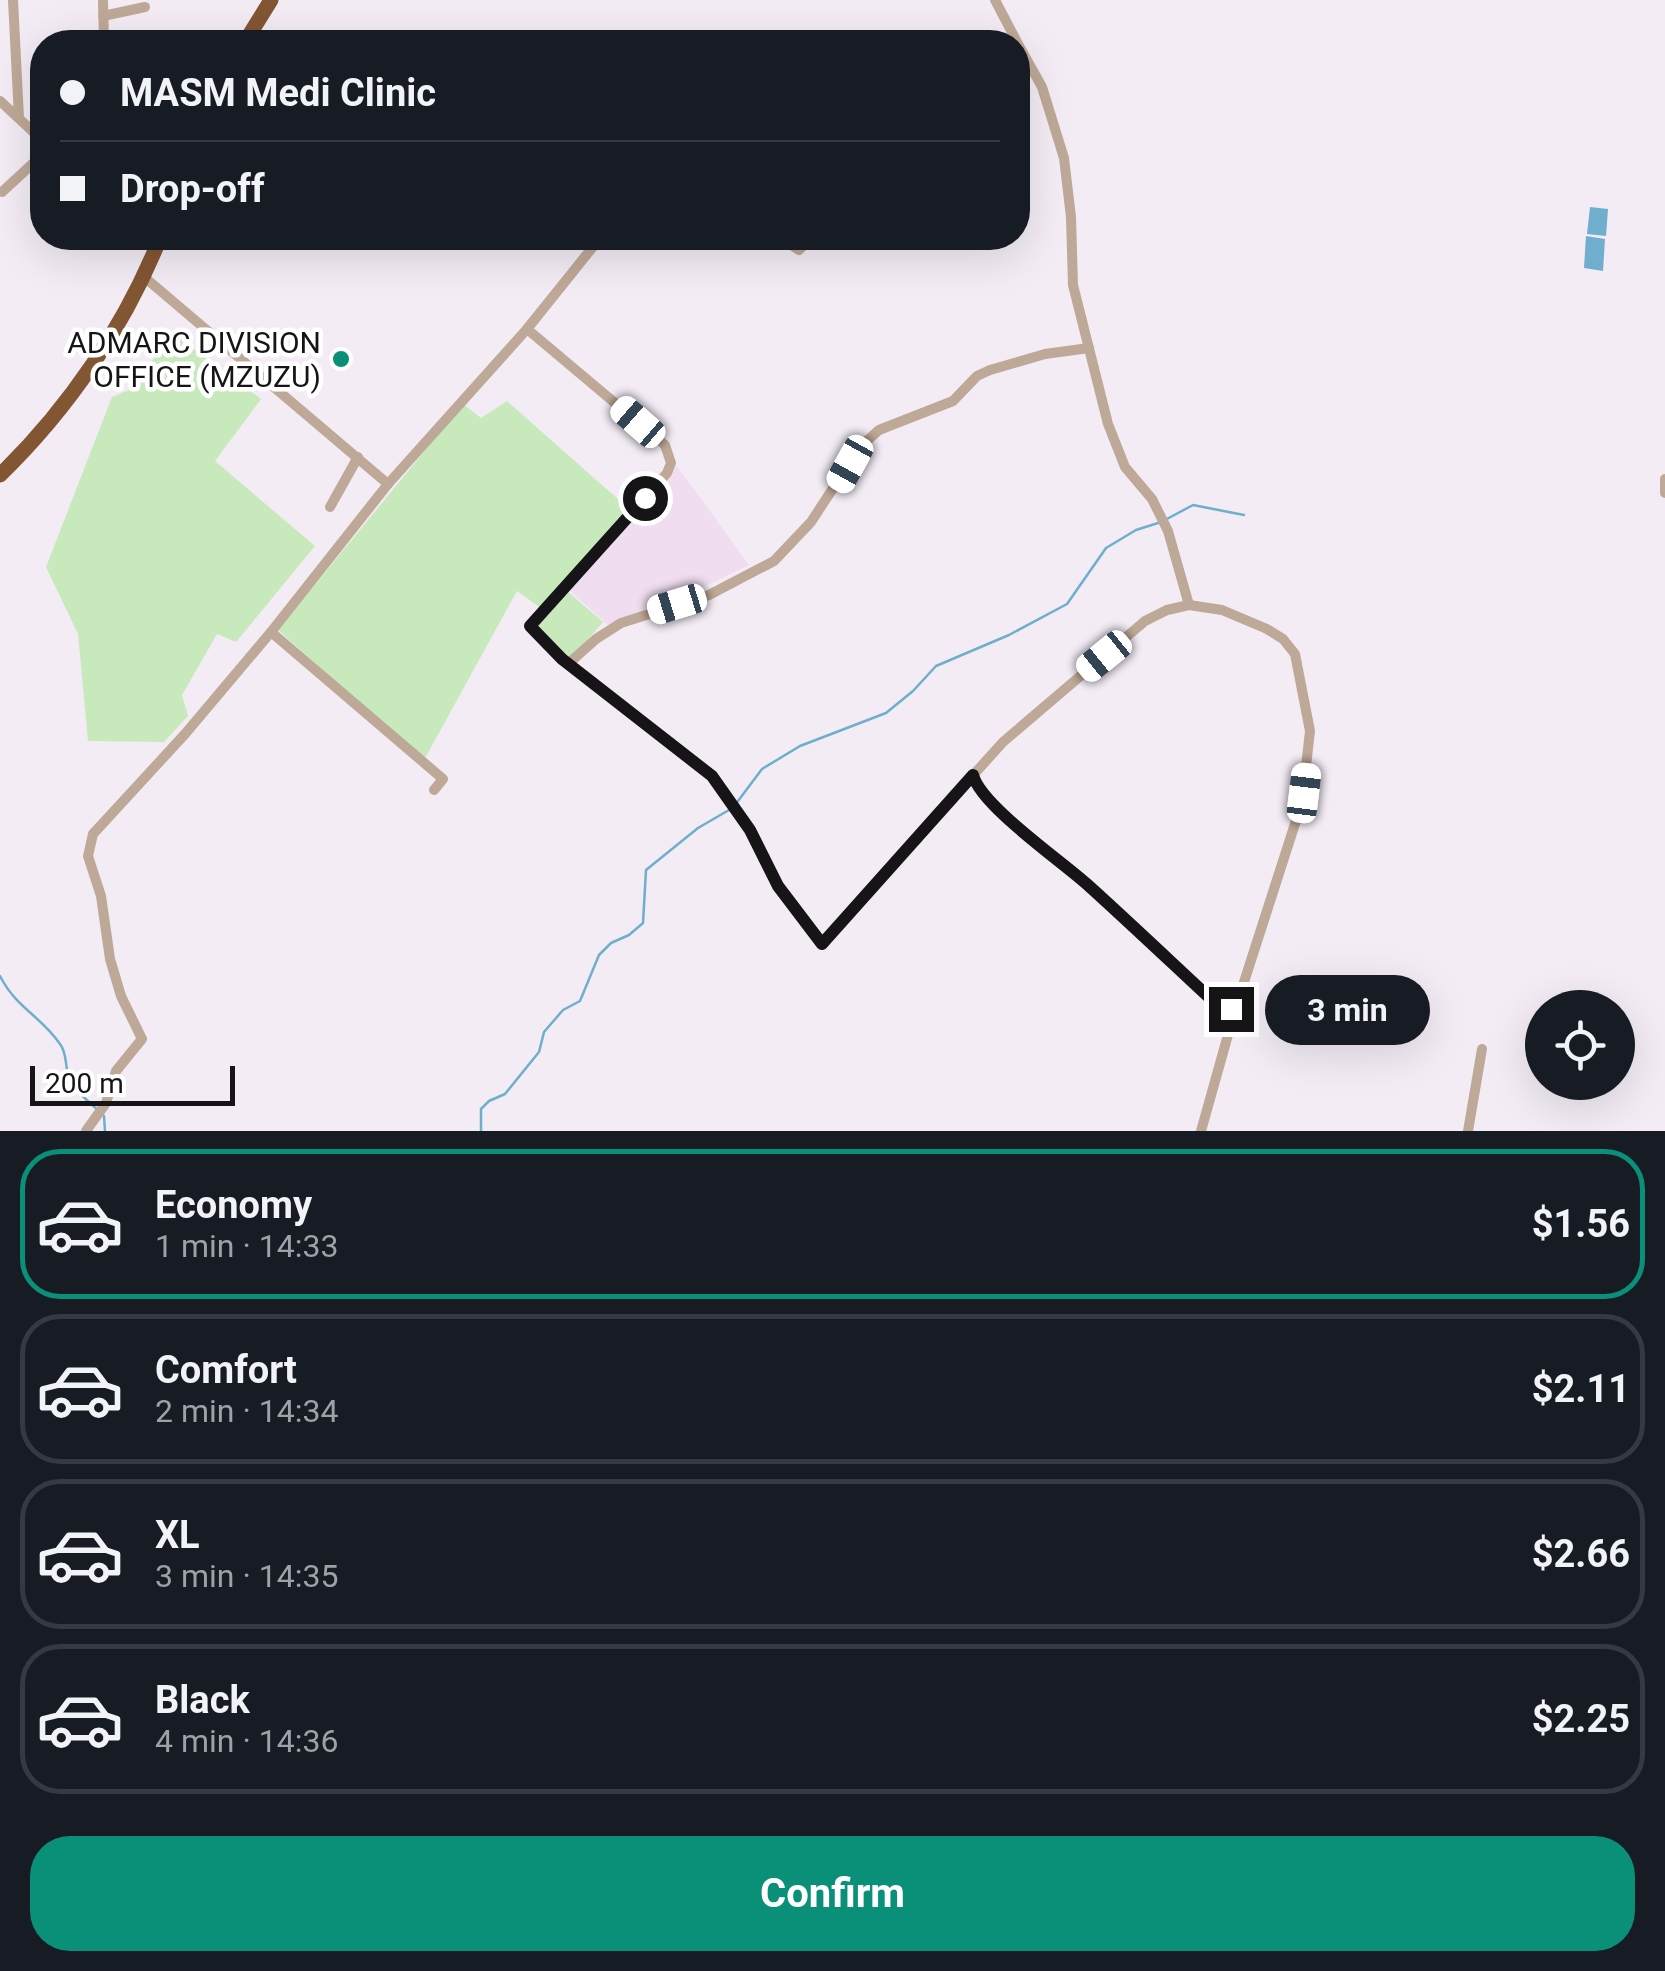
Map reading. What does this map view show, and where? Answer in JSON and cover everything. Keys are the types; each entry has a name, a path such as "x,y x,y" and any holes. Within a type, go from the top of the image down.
{"highway":[{"path":"253,30 272,0"},
{"path":"0,475 85,374 143,276 153,250"}],"street":[{"path":"13,0 18,118"},
{"path":"104,0 104,30"},
{"path":"995,0 1010,30"},
{"path":"104,16 145,6"},
{"path":"1030,66 1042,87 1064,158 1073,285 1094,378 1118,453 1160,513 1174,545 1189,606"},
{"path":"0,100 30,129"},
{"path":"2,192 30,166"},
{"path":"86,1131 106,1103 116,1070 142,1039 117,985 106,941 102,896 88,856 95,830 185,734 388,484 528,329 591,250"},
{"path":"143,276 388,484"},
{"path":"528,329 664,445 671,460 667,474 530,626 568,664 712,776 750,830 778,886 822,944 1025,722 1146,621 1167,610 1206,606 1246,618 1290,645 1310,731 1298,816 1200,1131"},
{"path":"568,664 621,623 708,595 774,561 811,522 860,447 880,430 953,401 978,376 990,370 1045,354 1088,348"},
{"path":"330,506 358,457"},
{"path":"1665,479 1665,493"},
{"path":"271,632 443,778 434,790"},
{"path":"973,775 979,789 1214,1002 1235,1010"},
{"path":"1468,1131 1482,1049"}],"shaded area":[{"path":"677,466 749,565 677,600 608,625 568,589"}],"green space":[{"path":"173,334 261,399 215,461 315,546 236,642 217,634 182,695 188,716 164,742 88,741 78,634 46,567 112,397 129,390"},
{"path":"507,401 628,508 542,609 517,591 424,760 278,630 463,404 481,418"},
{"path":"567,591 603,622 571,659 535,628"}],"water":[{"path":"1590,207 1608,209 1606,236 1587,234"},
{"path":"1586,236 1605,239 1603,271 1584,268"}],"waterway":[{"path":"1165,520 1193,505 1244,515"},
{"path":"735,805 762,769 800,746 886,713 936,666 1009,635 1067,604 1106,548 1136,530 1158,523"},
{"path":"481,1131 481,1109 505,1094 539,1052 544,1032 563,1010 580,1001 599,955 643,923 646,870 698,828 729,810"},
{"path":"0,976 13,996 60,1044 70,1079 98,1110"},
{"path":"104,1116 105,1131"}],"place":[{"name":"ADMARC DIVISION OFFICE (MZUZU)","path":"341,359"}],"route":[{"path":"645,498 530,626 562,659 712,776 750,830 778,886 822,944 973,775 979,789 1027,834 1089,885 1214,1002 1231,1009"}]}
